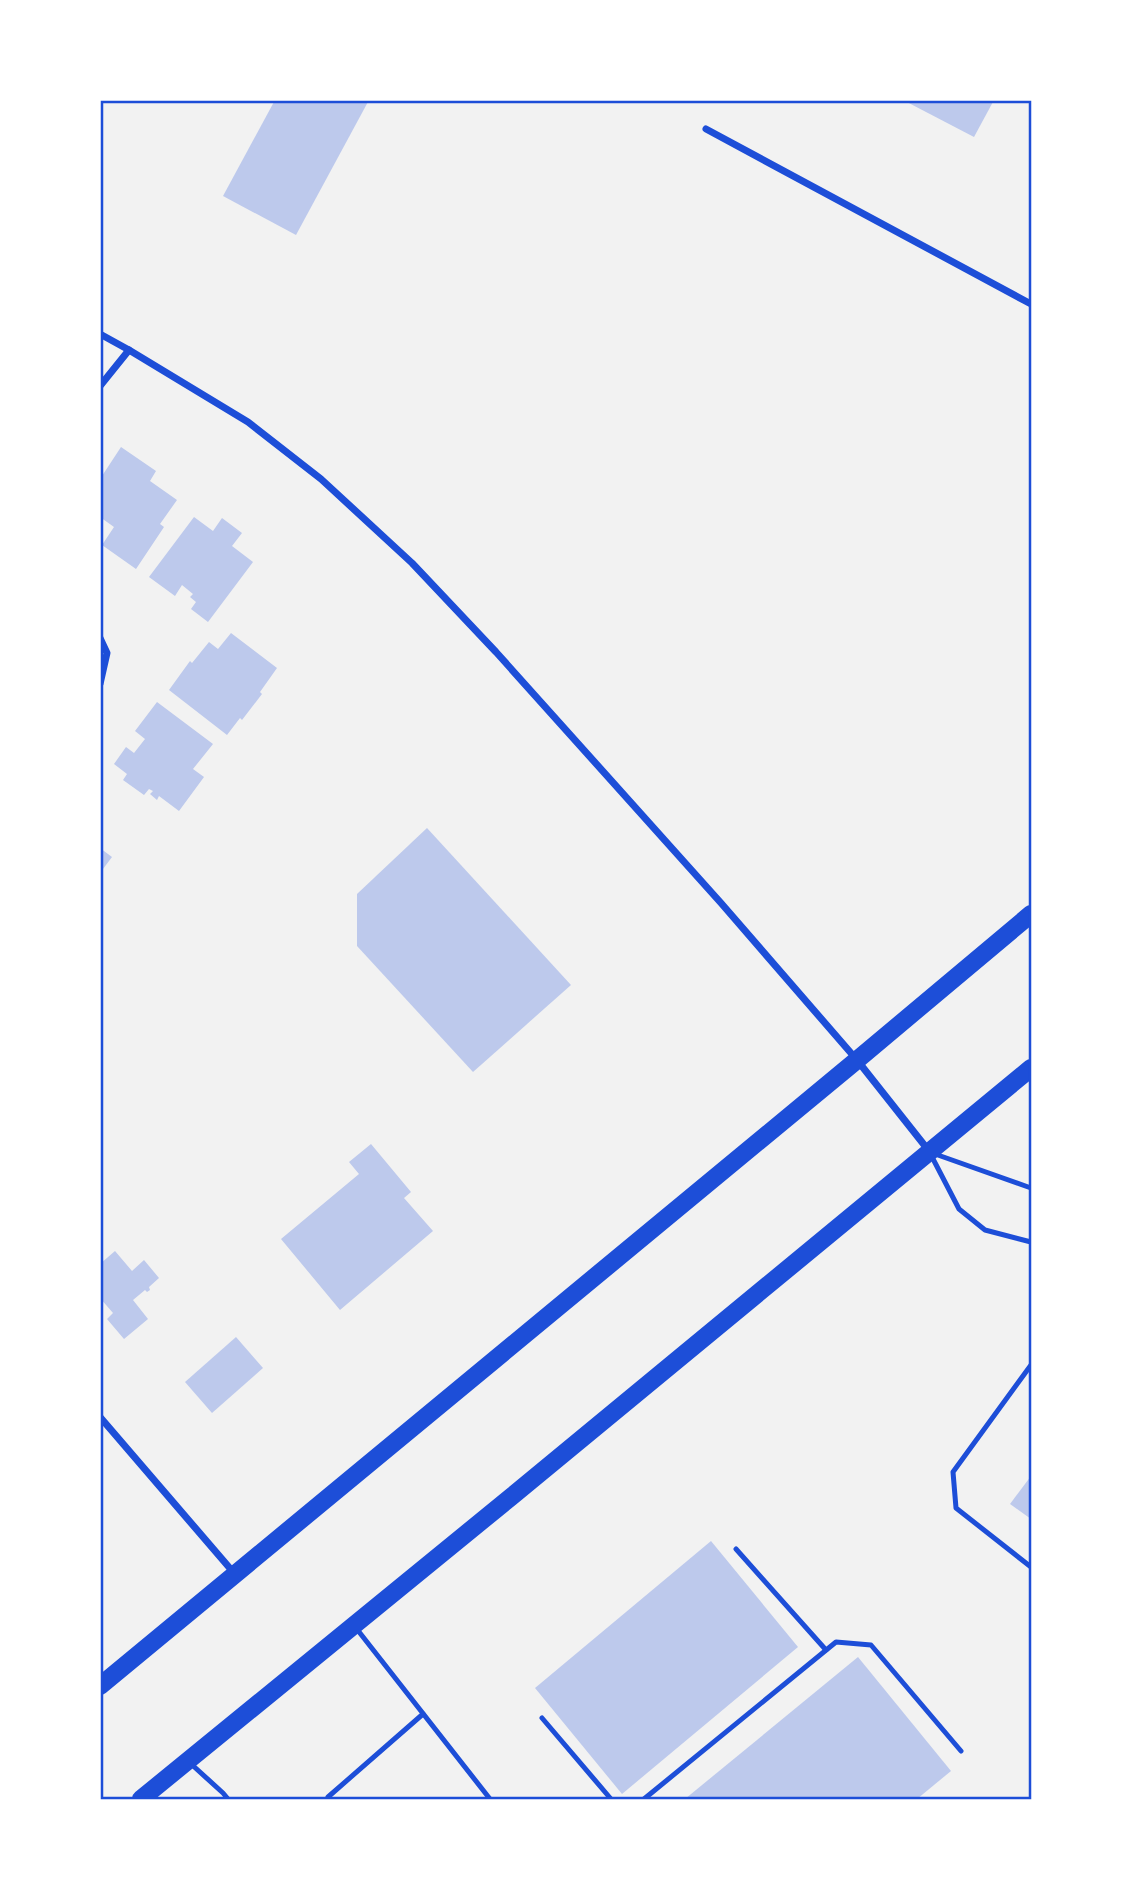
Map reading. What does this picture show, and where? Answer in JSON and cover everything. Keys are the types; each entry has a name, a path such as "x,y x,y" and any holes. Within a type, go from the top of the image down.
{"main road":[{"path":"100,1686 1031,914"},
{"path":"141,1799 1031,1068"}],"street":[{"path":"706,129 1031,304"},
{"path":"100,334 248,422 321,479 412,563 496,652 703,883 857,1060 930,1152"},
{"path":"100,386 129,350"},
{"path":"100,638 107,653 100,684"},
{"path":"100,1417 235,1575"}],"lane":[{"path":"930,1152 1031,1188"},
{"path":"930,1152 959,1209 985,1230 1031,1242"},
{"path":"1031,1365 953,1472 957,1508 1031,1567"},
{"path":"736,1549 826,1650"},
{"path":"354,1626 490,1799"},
{"path":"644,1799 836,1642 871,1645 961,1751"},
{"path":"328,1797 423,1714"},
{"path":"542,1718 611,1799"},
{"path":"188,1761 228,1799"}],"building":[{"path":"275,100 369,100 296,235 223,196"},
{"path":"903,100 994,100 974,137"},
{"path":"121,447 156,471 150,481 177,500 160,524 164,527 136,569 102,545 114,527 100,517 100,479"},
{"path":"194,517 213,531 222,518 242,533 232,546 253,562 208,622 191,609 196,602 190,597 193,594 182,585 175,596 149,577"},
{"path":"231,633 277,668 260,692 262,694 227,735 169,690 190,661 192,663 209,642 218,649"},
{"path":"157,702 213,744 193,769 204,777 179,811 159,796 157,800 150,794 153,791 149,789 144,795 123,780 127,774 114,764 126,747 134,753 145,739 135,731"},
{"path":"427,828 571,985 473,1072 357,946 357,894"},
{"path":"100,848 112,857 100,873"},
{"path":"371,1144 411,1192 404,1198 433,1231 340,1310 281,1239 359,1174 349,1162"},
{"path":"115,1251 132,1271 144,1260 159,1278 149,1287 150,1290 145,1290 133,1300 148,1319 124,1339 107,1319 113,1313 100,1298 100,1264"},
{"path":"236,1337 263,1368 212,1413 185,1382"},
{"path":"1031,1476 1031,1519 1010,1504"},
{"path":"711,1541 798,1647 622,1794 535,1688"},
{"path":"858,1657 951,1771 917,1799 685,1799"}]}
